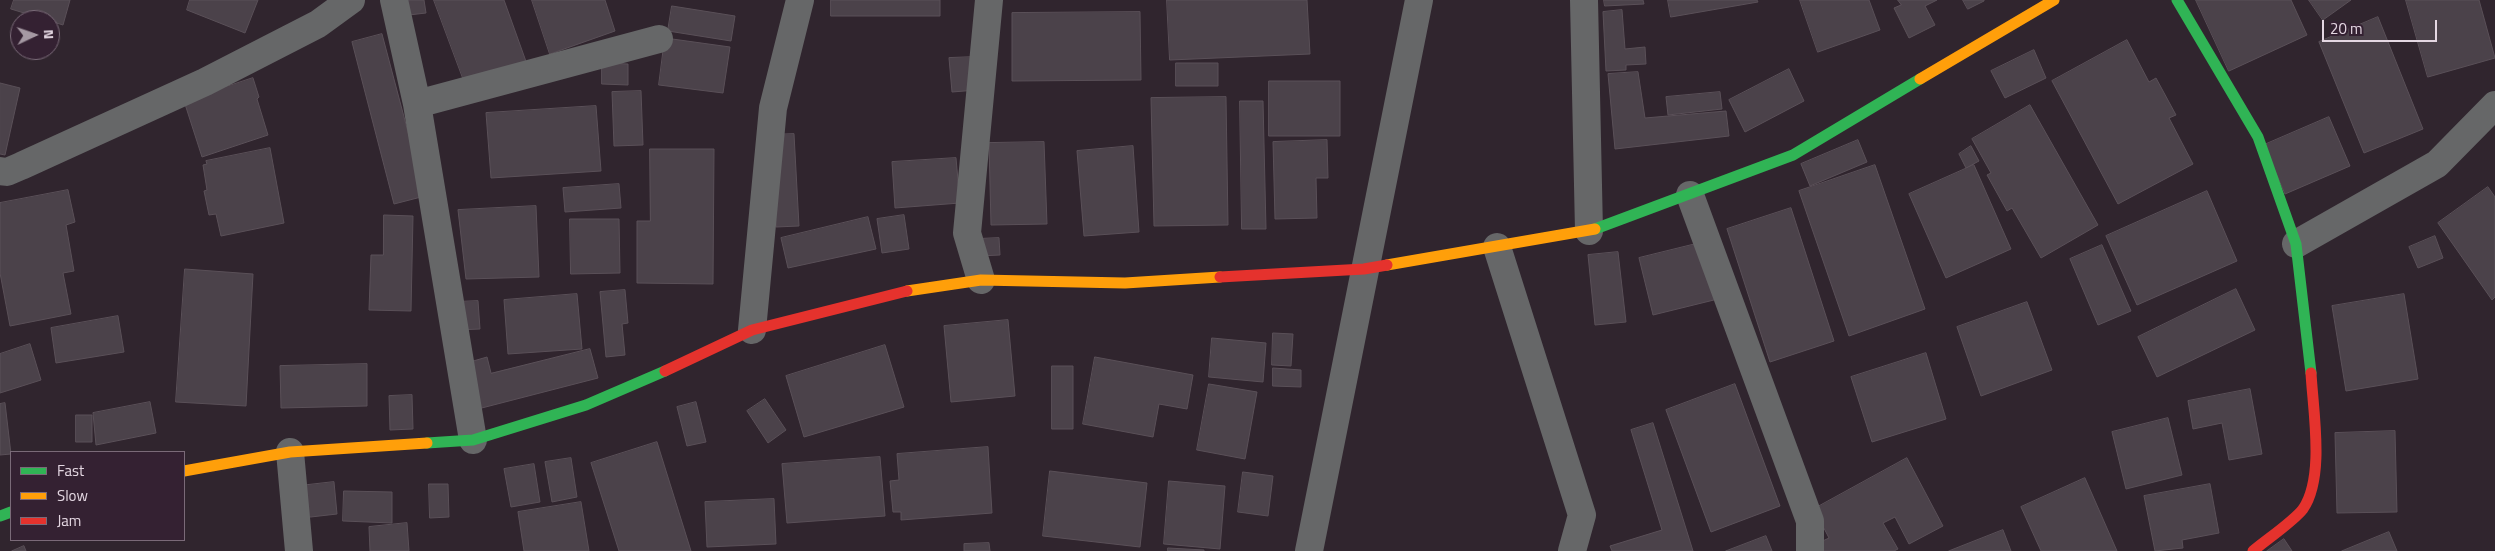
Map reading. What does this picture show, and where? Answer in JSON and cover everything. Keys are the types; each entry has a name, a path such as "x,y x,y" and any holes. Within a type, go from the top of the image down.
{"street":[{"path":"0,171 7,172 21,166 205,82 318,24 351,0"},
{"path":"394,0 417,104 473,440"},
{"path":"752,330 773,108 800,0"},
{"path":"981,280 968,234 989,0"},
{"path":"1309,551 1419,0"},
{"path":"1584,0 1589,232"},
{"path":"185,471 290,452 473,440 586,405 638,384 752,330 894,293 981,280 1125,283 1364,269 1589,232 1793,155 2054,0"},
{"path":"2177,0 2258,136 2296,244 2310,354 2316,472 2312,493 2302,510 2253,551"},
{"path":"417,104 658,39"},
{"path":"2296,244 2437,164 2495,105"},
{"path":"1690,195 1810,521 1810,551"},
{"path":"1497,247 1582,515 1572,551"},
{"path":"290,452 299,551"}],"building":[{"path":"14,0 70,0 63,25 60,24 60,10 11,9"},
{"path":"190,0 258,0 245,33 187,10"},
{"path":"407,0 424,0 426,13 409,15"},
{"path":"434,0 504,0 528,67 466,86"},
{"path":"532,0 605,0 615,31 550,54"},
{"path":"831,0 940,0 940,16 831,16"},
{"path":"1167,0 1307,0 1310,54 1170,60"},
{"path":"1604,0 1643,0 1644,4 1605,6"},
{"path":"1668,0 1757,0 1758,2 1671,17"},
{"path":"1800,0 1869,0 1880,30 1818,52"},
{"path":"1898,0 1937,0 1925,6 1935,25 1909,38 1894,8 1901,5"},
{"path":"1963,0 1984,0 1984,1 1968,9"},
{"path":"2196,0 2291,0 2307,35 2229,71"},
{"path":"2309,0 2351,0 2323,20"},
{"path":"2406,0 2479,0 2495,58 2428,77"},
{"path":"672,6 735,16 731,41 668,31"},
{"path":"1622,10 1625,49 1645,47 1646,64 1626,65 1626,70 1606,71 1603,12"},
{"path":"1140,12 1141,80 1012,81 1012,13"},
{"path":"2378,17 2423,129 2364,153 2319,42"},
{"path":"382,34 425,196 394,204 352,42"},
{"path":"665,38 730,47 723,93 659,85"},
{"path":"2127,40 2149,82 2156,78 2176,115 2169,118 2193,164 2118,204 2052,81"},
{"path":"2034,50 2046,78 2005,98 1991,71"},
{"path":"975,57 977,90 952,92 949,58"},
{"path":"602,63 628,64 628,85 602,84"},
{"path":"1176,63 1218,63 1218,86 1176,86"},
{"path":"1789,69 1804,101 1745,132 1729,100"},
{"path":"1638,72 1645,118 1726,111 1729,136 1615,149 1608,74"},
{"path":"253,78 268,135 202,157 184,101"},
{"path":"1269,81 1340,81 1340,136 1269,136"},
{"path":"0,83 20,88 5,155 0,154"},
{"path":"641,91 643,145 614,146 612,92"},
{"path":"1720,92 1722,109 1668,115 1666,97"},
{"path":"1226,97 1228,225 1154,226 1151,98"},
{"path":"1240,101 1263,101 1266,229 1242,229"},
{"path":"2030,105 2098,225 2041,258 2012,208 2007,211 1987,175 1991,173 1972,139"},
{"path":"596,106 601,171 491,178 486,113"},
{"path":"2329,117 2350,166 2285,194 2264,145"},
{"path":"794,134 799,226 776,227 771,135"},
{"path":"1327,140 1328,178 1316,178 1317,218 1275,219 1273,142"},
{"path":"1858,140 1867,162 1810,186 1801,164"},
{"path":"1044,142 1047,224 991,225 989,143"},
{"path":"1133,146 1139,232 1084,236 1077,151"},
{"path":"1971,146 1979,161 1966,168 1959,154"},
{"path":"270,148 284,223 221,236 216,214 209,215 204,191 207,190 203,165 207,164 206,161"},
{"path":"650,149 714,149 713,284 637,283 637,221 650,221"},
{"path":"956,158 960,203 895,208 892,162"},
{"path":"1875,165 1925,309 1849,336 1799,191"},
{"path":"1974,165 2011,249 1946,278 1909,194"},
{"path":"619,184 621,208 565,212 563,188"},
{"path":"2488,187 2495,197 2495,297 2492,300 2438,223"},
{"path":"68,190 75,222 66,225 74,271 63,273 71,314 10,326 0,273 0,203"},
{"path":"2207,191 2237,261 2137,305 2106,236"},
{"path":"536,206 539,277 466,279 458,210"},
{"path":"1791,208 1834,341 1770,362 1727,229"},
{"path":"384,215 413,216 411,311 369,310 371,255 383,255"},
{"path":"904,215 909,249 882,253 877,219"},
{"path":"868,217 876,249 788,268 781,238"},
{"path":"570,219 619,219 620,273 571,274"},
{"path":"2435,236 2443,258 2418,268 2409,247"},
{"path":"999,238 1000,255 979,256 978,239"},
{"path":"1704,242 1718,299 1653,315 1639,258"},
{"path":"2102,245 2131,311 2098,325 2070,259"},
{"path":"1618,252 1626,322 1595,325 1588,255"},
{"path":"185,269 253,274 246,406 176,402"},
{"path":"2236,289 2255,330 2157,377 2138,337"},
{"path":"625,290 628,323 622,324 625,355 606,357 600,292"},
{"path":"577,294 582,349 508,354 504,300"},
{"path":"2404,294 2418,379 2346,391 2332,306"},
{"path":"478,301 480,329 457,330 456,302"},
{"path":"2027,302 2052,370 1981,396 1957,327"},
{"path":"118,316 124,352 56,363 51,328"},
{"path":"1008,320 1015,396 951,402 944,326"},
{"path":"1273,333 1293,334 1291,366 1272,365"},
{"path":"1212,338 1266,343 1263,382 1209,377"},
{"path":"30,344 41,380 0,393 0,354"},
{"path":"885,345 904,407 804,437 786,376"},
{"path":"590,349 598,378 474,410 463,364 487,357 491,373"},
{"path":"1926,353 1946,419 1872,442 1851,377"},
{"path":"1095,357 1193,375 1187,409 1159,404 1153,437 1083,424"},
{"path":"367,364 367,406 281,408 280,366"},
{"path":"1052,366 1073,366 1073,429 1052,429"},
{"path":"1273,368 1301,370 1301,387 1273,386"},
{"path":"1209,384 1257,392 1245,459 1197,450"},
{"path":"1735,384 1780,506 1711,532 1666,410"},
{"path":"2250,389 2262,454 2229,460 2222,423 2193,429 2188,401"},
{"path":"412,395 413,429 390,430 389,396"},
{"path":"765,399 786,430 768,443 747,411"},
{"path":"150,402 156,433 96,445 93,413"},
{"path":"696,402 706,442 687,446 677,407"},
{"path":"5,403 10,454 0,455 0,404"},
{"path":"76,415 92,415 92,442 76,442"},
{"path":"2168,418 2182,475 2126,489 2112,432"},
{"path":"1653,423 1693,551 1612,551 1610,546 1662,530 1631,430"},
{"path":"2395,431 2397,512 2337,513 2335,433"},
{"path":"657,442 691,551 619,551 591,463"},
{"path":"988,447 992,513 901,520 901,512 893,512 890,481 899,480 897,454"},
{"path":"880,457 885,516 787,523 782,464"},
{"path":"571,458 577,497 552,502 545,462"},
{"path":"1907,458 1943,526 1909,544 1895,517 1883,523 1898,549 1894,551 1818,551 1814,545 1829,538 1814,509"},
{"path":"534,464 540,502 511,507 504,469"},
{"path":"1050,471 1147,483 1140,547 1043,536"},
{"path":"1243,472 1273,476 1268,516 1238,512"},
{"path":"2085,478 2117,551 2041,551 2021,507"},
{"path":"1169,481 1225,486 1220,549 1164,544"},
{"path":"334,482 337,514 302,518 299,486"},
{"path":"429,484 448,484 449,517 430,518"},
{"path":"2210,484 2219,533 2182,540 2183,548 2155,551 2144,496"},
{"path":"344,491 392,492 392,523 343,521"},
{"path":"774,499 776,544 707,547 705,502"},
{"path":"581,502 589,551 524,551 518,512"},
{"path":"407,523 409,551 370,551 369,527"},
{"path":"2003,530 2011,551 1949,551"},
{"path":"2389,532 2397,551 2342,551"},
{"path":"1766,536 1772,551 1726,551"},
{"path":"2284,539 2292,551 2267,551"},
{"path":"989,543 990,551 964,551 964,544"},
{"path":"24,546 26,551 12,551"},
{"path":"1168,548 1204,550 1204,551 1168,551"}],"traffic: fast":[{"path":"2177,0 2258,137 2296,244 2311,373"},
{"path":"1595,229 1793,155 1920,79"},
{"path":"427,443 473,440 586,405 665,371"},
{"path":"0,516 10,512"}],"traffic: slow":[{"path":"1920,79 2054,0"},
{"path":"1387,265 1595,229"},
{"path":"907,291 981,280 1125,283 1220,277"},
{"path":"185,471 290,452 427,443"}],"traffic: jam":[{"path":"1220,277 1364,269 1387,265"},
{"path":"665,371 752,330 907,291"},
{"path":"2253,551 2299,514 2310,496 2316,462 2311,373"}]}
